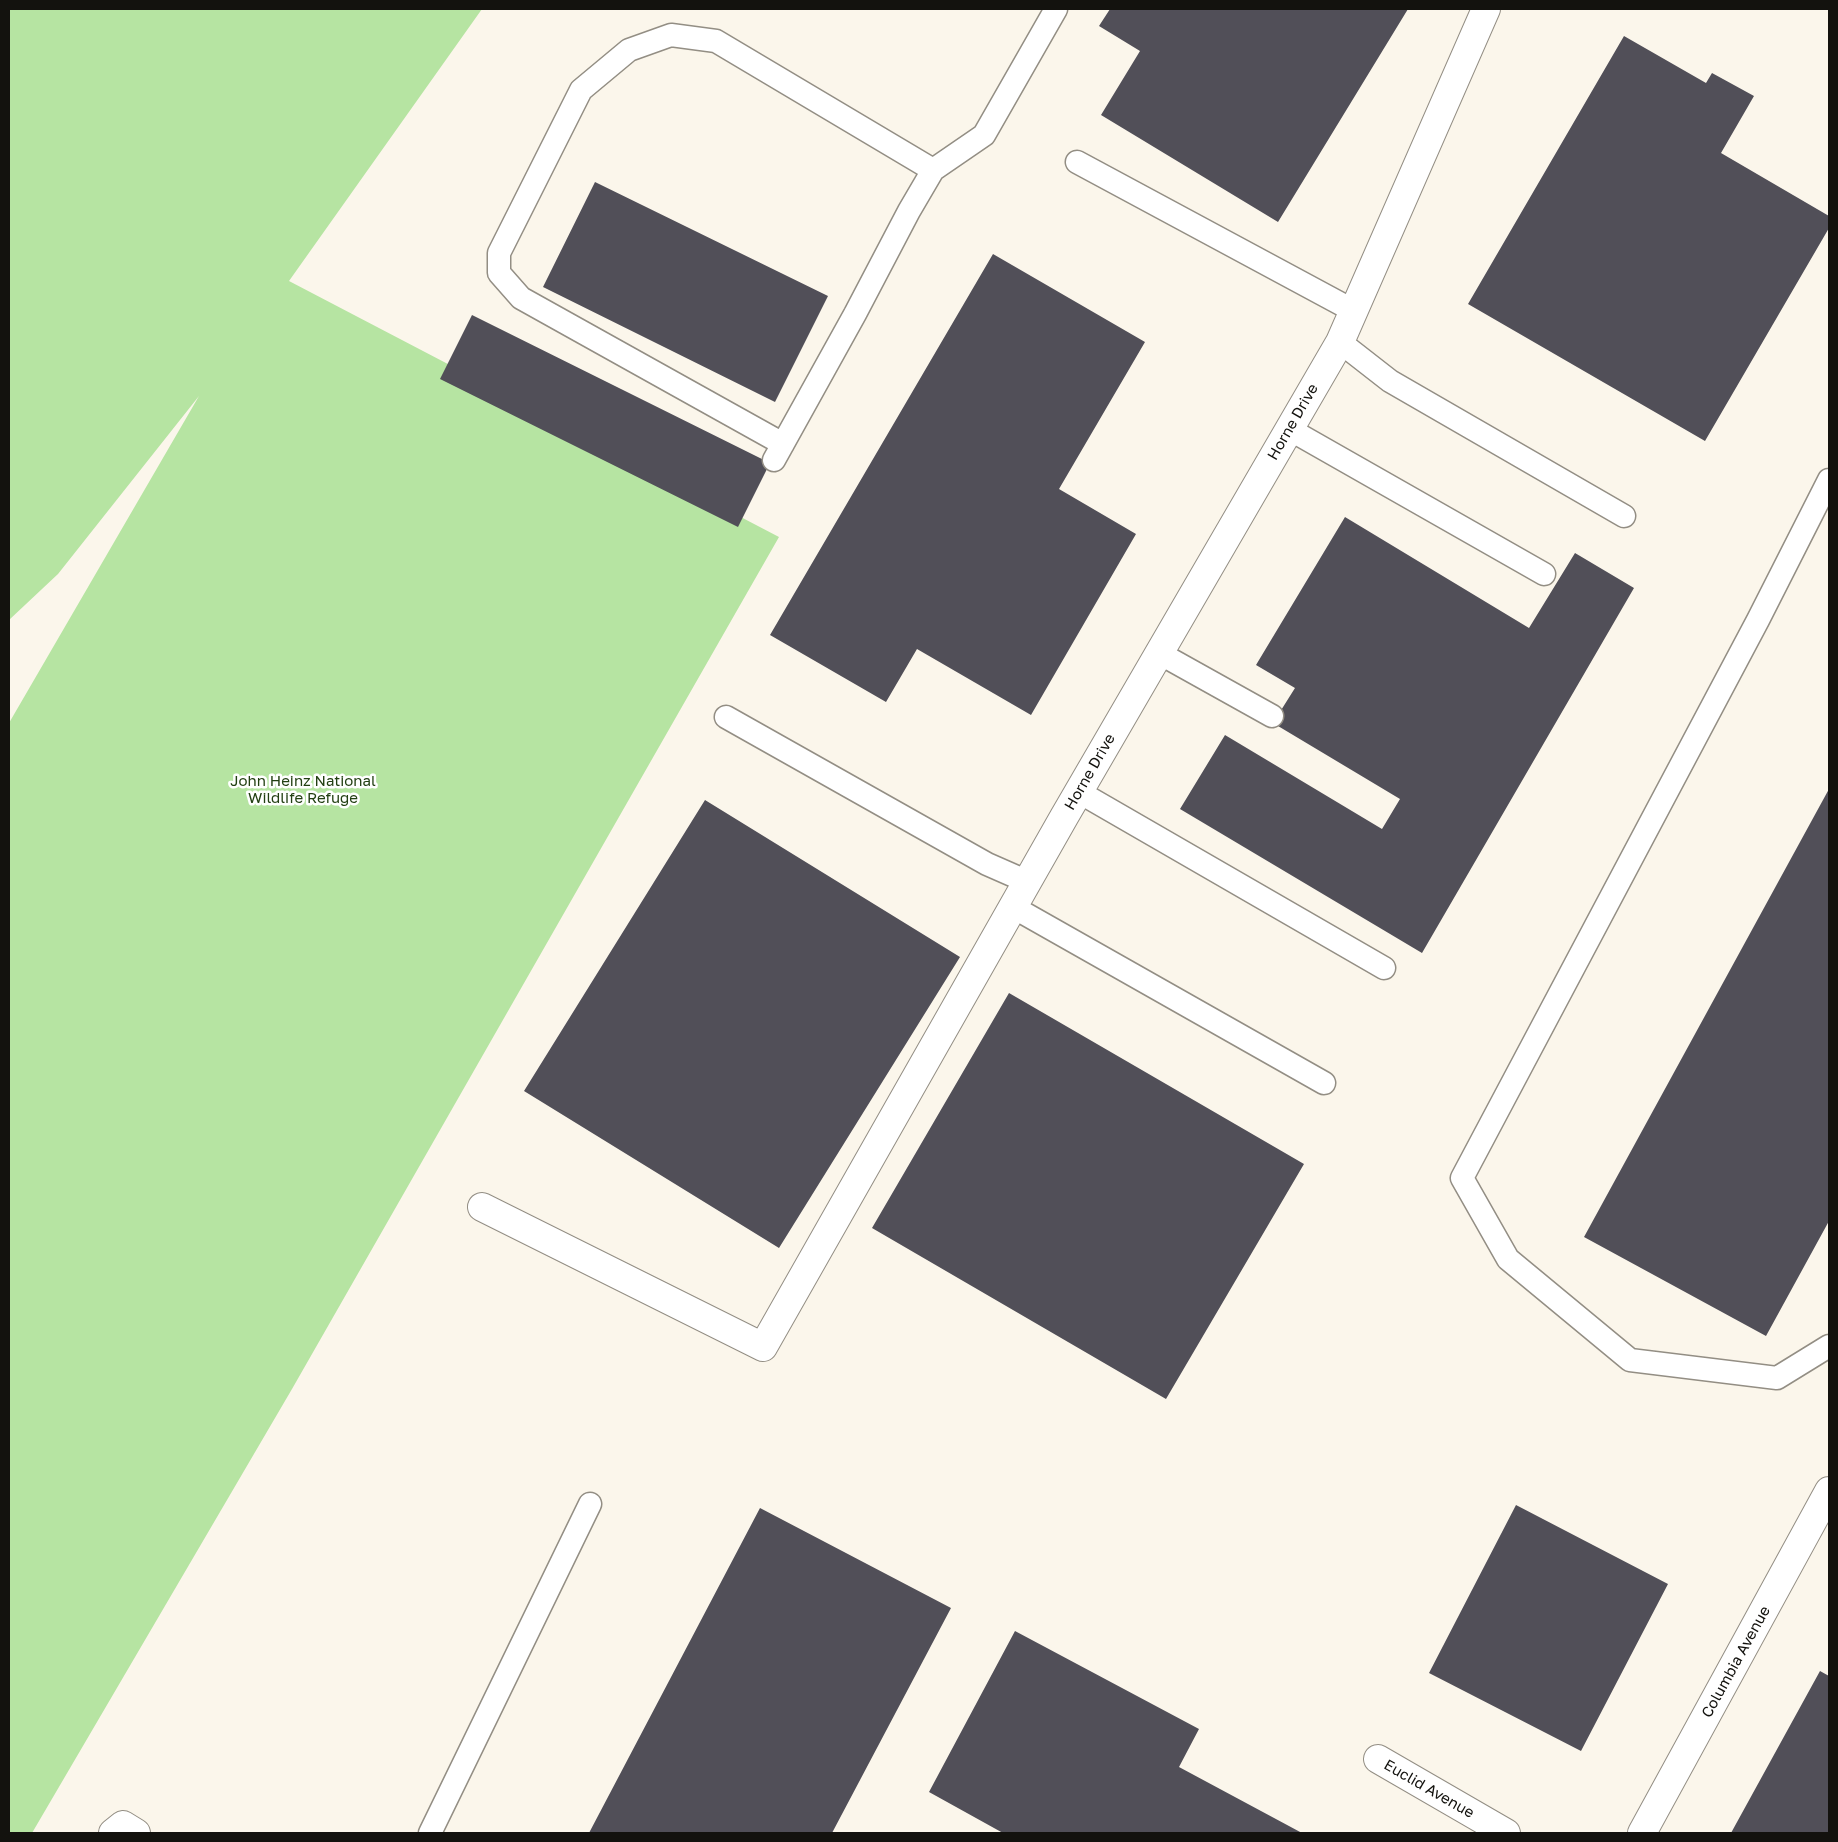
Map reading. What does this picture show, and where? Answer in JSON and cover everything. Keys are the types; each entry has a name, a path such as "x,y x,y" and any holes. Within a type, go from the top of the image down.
{"street":[{"name":"Horne Drive","path":"482,1207 763,1347 1064,817 1340,342 1486,9"},
{"name":"Columbia Avenue","path":"1642,1833 1829,1491"},
{"name":"Euclid Avenue","path":"1378,1759 1506,1833"}],"lane":[{"path":"934,170 716,41 672,35 629,50 581,90 499,253 499,273 521,298 778,452 908,211 934,170 984,135 1056,9"},
{"path":"1077,162 1354,311"},
{"path":"1340,342 1390,381 1624,516"},
{"path":"1289,429 1544,574"},
{"path":"1829,480 1758,620 1462,1178 1508,1259 1630,1360 1777,1378 1829,1346"},
{"path":"1159,653 1272,716"},
{"path":"726,717 987,864 1028,882"},
{"path":"1079,792 1384,968"},
{"path":"1013,907 1324,1083"},
{"path":"430,1833 590,1504"}],"green space":[{"name":"John Heinz National Wildlife Refuge","path":"9,9 482,9 289,281 779,537 292,1389 32,1833 9,1833 9,723 199,396 58,574 9,620"}],"building":[{"path":"1110,9 1408,9 1278,222 1101,115 1140,51 1099,26"},
{"path":"1624,36 1706,83 1712,73 1754,96 1721,153 1829,216 1829,228 1705,441 1468,304"},
{"path":"595,182 828,296 775,402 543,287"},
{"path":"993,254 1145,342 1059,489 1136,534 1031,715 917,649 886,702 770,635"},
{"path":"472,315 770,463 738,527 440,379"},
{"path":"1345,517 1529,628 1575,553 1634,588 1422,953 1180,809 1225,735 1382,829 1400,799 1273,723 1295,688 1256,665"},
{"path":"1829,789 1829,1221 1766,1336 1584,1237"},
{"path":"705,800 960,957 779,1248 524,1091"},
{"path":"1009,993 1304,1164 1166,1399 872,1228"},
{"path":"1516,1505 1668,1584 1581,1751 1429,1673"},
{"path":"760,1508 951,1608 832,1833 589,1833"},
{"path":"1015,1631 1199,1729 1179,1767 1302,1833 1003,1833 929,1792"},
{"path":"1820,1671 1829,1676 1829,1833 1731,1833"}]}
